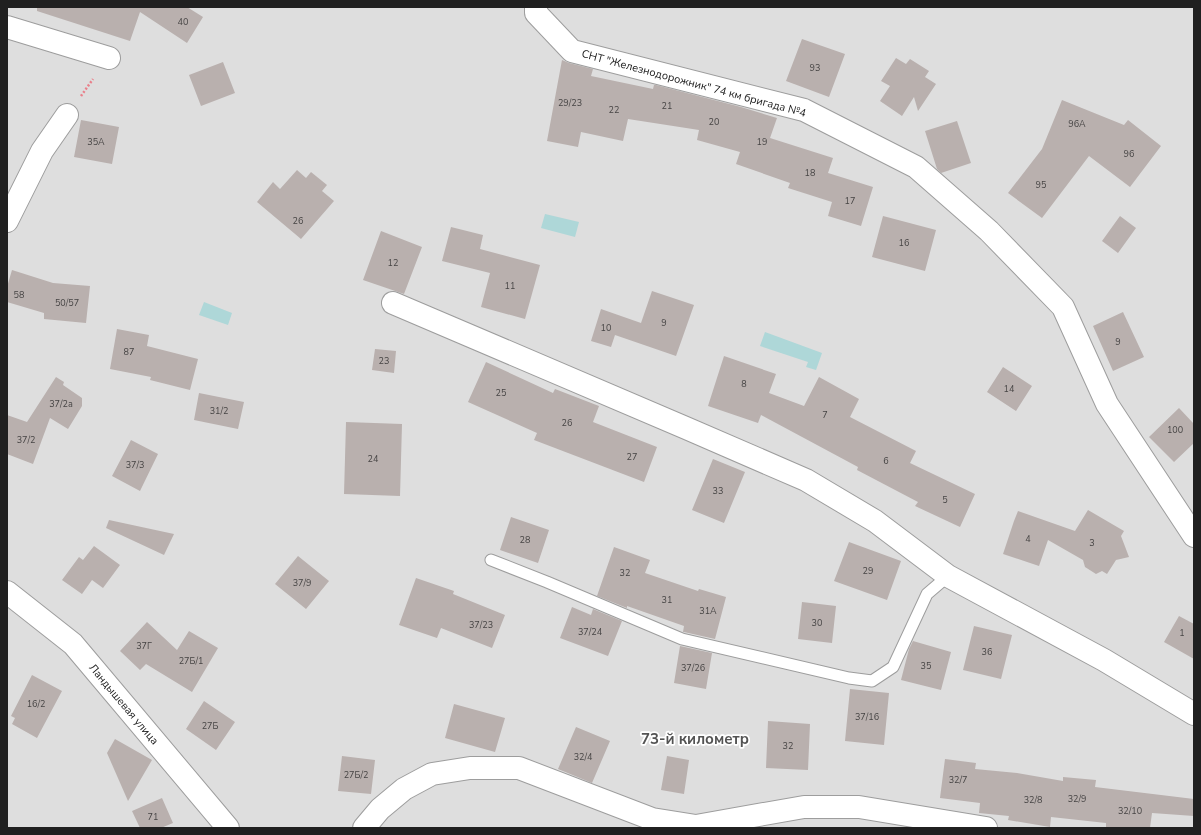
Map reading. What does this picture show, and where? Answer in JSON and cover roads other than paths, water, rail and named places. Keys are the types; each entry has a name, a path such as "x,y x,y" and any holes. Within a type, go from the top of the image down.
{"street":[{"name":"СНТ \"Железнодорожник\" 74 км бригада №4","path":"536,10 572,50 804,110 916,167 989,231 1063,307 1108,404 1194,536"},
{"path":"7,27 109,58"},
{"path":"7,219 42,151 68,115"},
{"path":"392,303 806,480 875,521 948,576 1104,660 1194,714"},
{"name":"Ландышевая улица","path":"7,592 73,644 228,828"},
{"path":"364,828 380,809 404,789 432,774 470,768 519,768 652,819 696,826 804,807 859,807 986,828"}],"lane":[{"path":"491,560 682,639 849,678 872,681 893,667 928,594 948,576"}],"water":[{"path":"545,214 579,222 575,237 541,228"},
{"path":"204,302 232,313 228,325 199,315"},
{"path":"765,332 822,353 816,370 806,367 808,362 760,346"}],"district":[{"name":"73-й километр","path":"695,739"}]}
